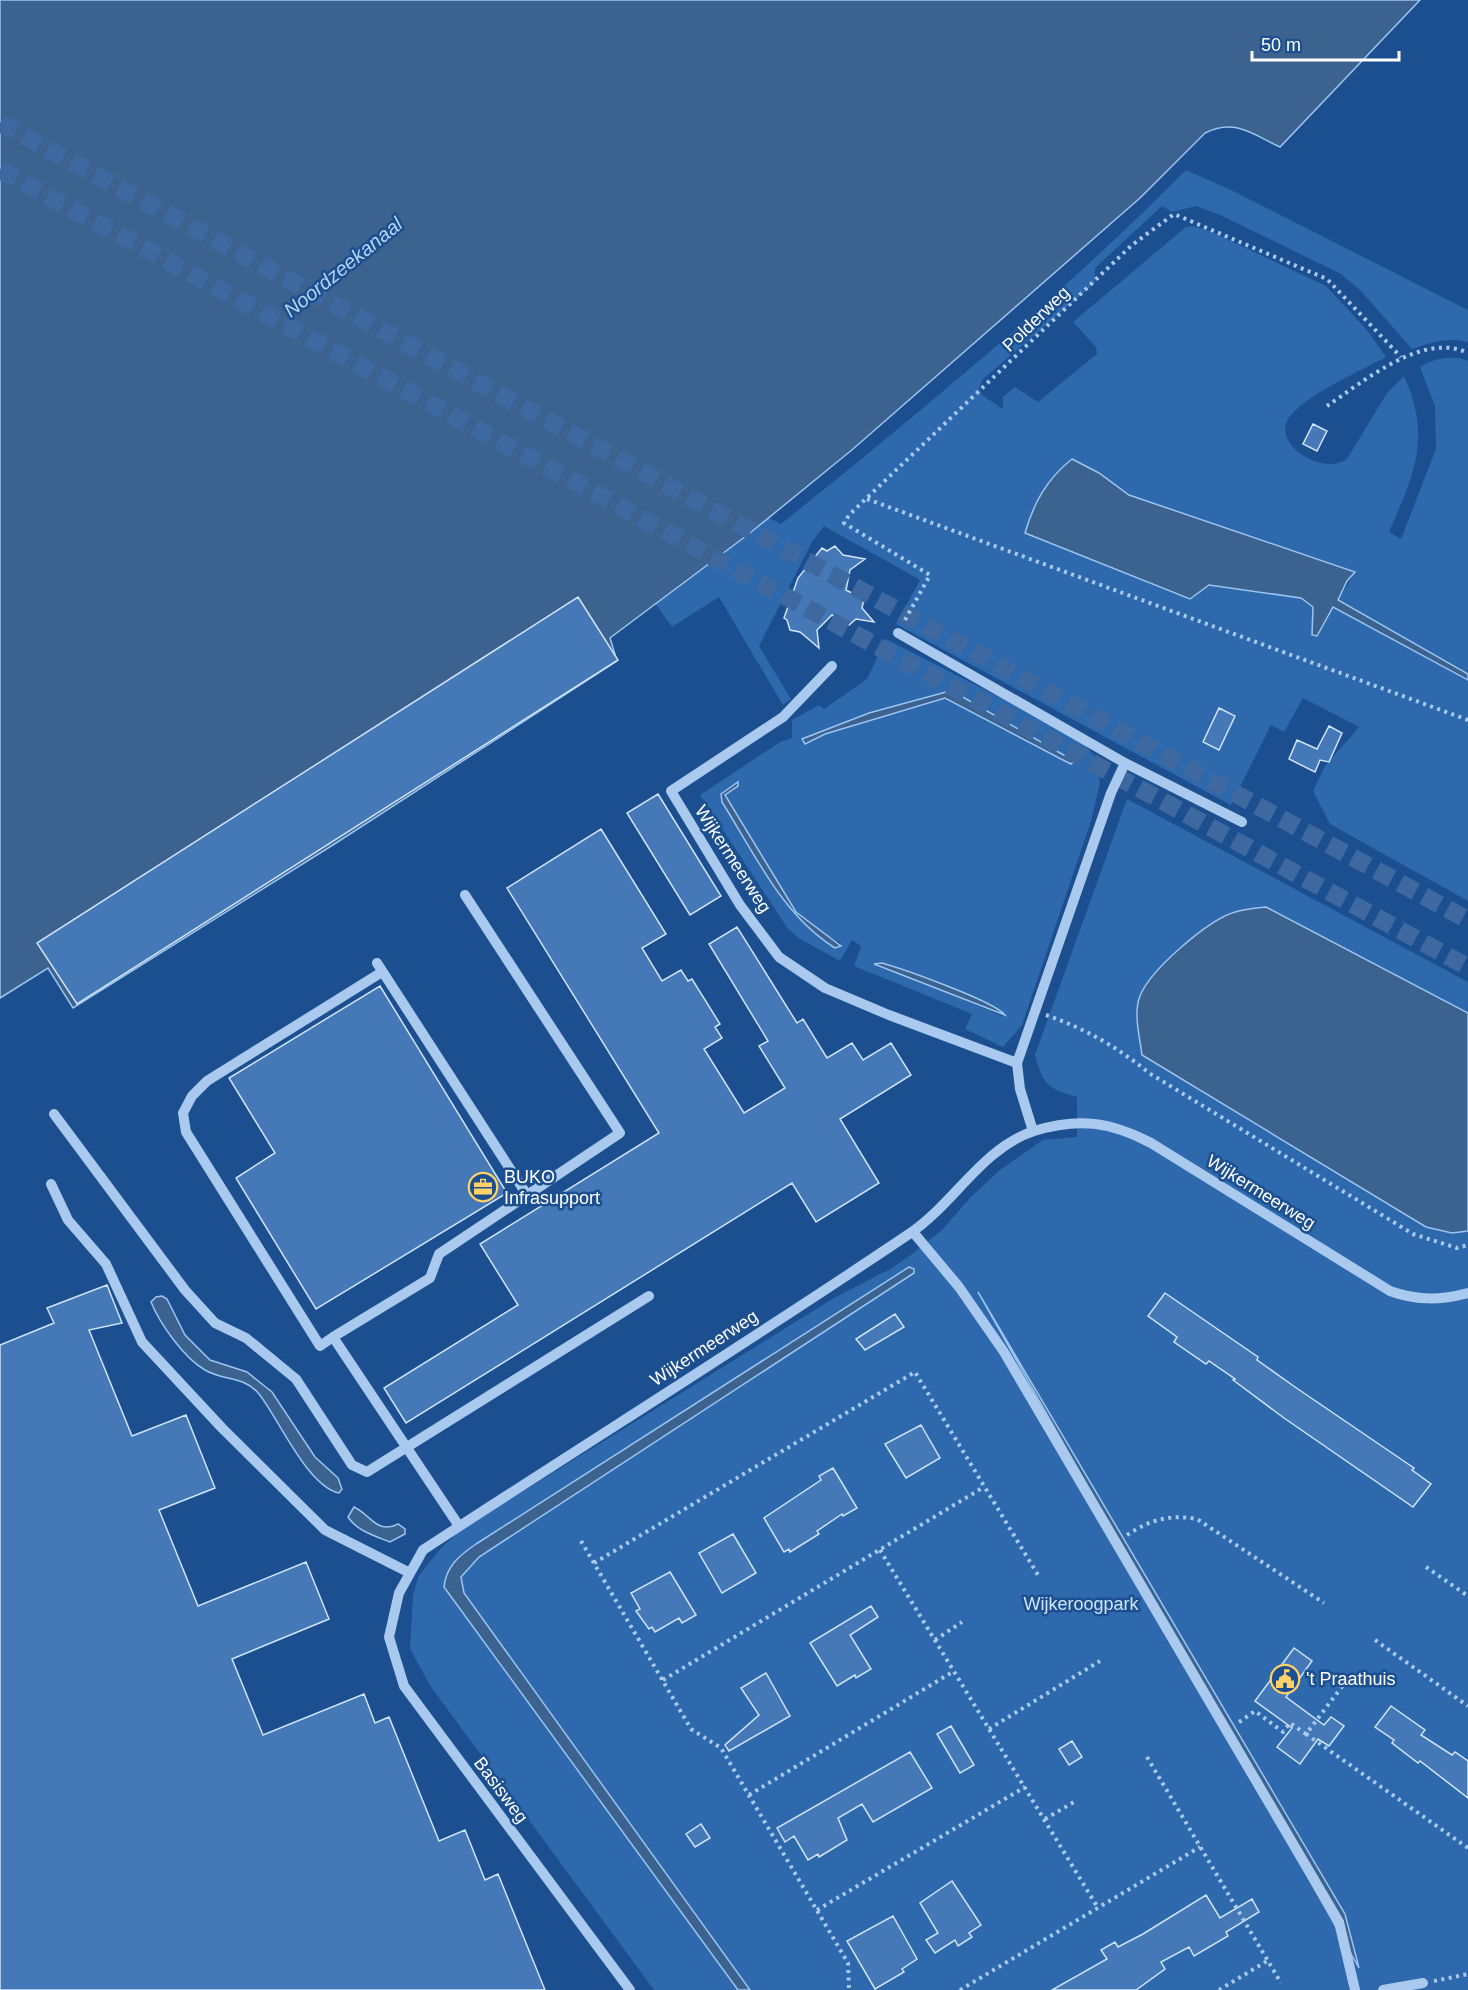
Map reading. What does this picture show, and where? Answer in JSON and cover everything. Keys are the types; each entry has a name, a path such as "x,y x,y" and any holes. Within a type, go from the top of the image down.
{"street":[{"path":"898,633 1125,762 1242,822"},
{"name":"Wijkermeerweg","path":"832,666 783,717 671,791 740,905 779,957 825,988 889,1015 1017,1063"},
{"path":"1033,1131 1020,1089 1017,1063 1111,793 1125,762"},
{"path":"465,895 620,1133 439,1254 430,1278 320,1346 186,1131 183,1113 192,1096 207,1081 380,968 526,1195"},
{"path":"54,1114 185,1290 215,1323 246,1338 296,1378 352,1465 367,1472 408,1449 649,1296"},
{"name":"Wijkermeerweg","path":"399,1593 423,1550 913,1232 998,1152 1033,1131 1087,1122 1122,1128 1152,1143 1390,1291 1411,1298 1433,1300 1468,1293"},
{"path":"51,1184 68,1220 106,1263 142,1342 222,1428 326,1530 410,1573"},
{"path":"913,1232 959,1287 1004,1352 1339,1922 1355,1990"},
{"path":"333,1337 459,1527"},
{"name":"Basisweg","path":"399,1593 389,1637 404,1686 630,1990"},
{"path":"1383,1990 1423,1983"}],"path":[{"name":"Polderweg","path":"898,633 930,575 844,523 1132,245 1174,214 1327,279 1401,357"},
{"path":"1327,406 1401,357 1434,349 1459,348 1468,353"},
{"path":"867,499 1468,720"},
{"path":"1034,1011 1074,1024 1121,1052 1149,1073 1413,1234 1457,1248 1468,1245"},
{"path":"594,1563 915,1372 1038,1575"},
{"path":"663,1680 984,1487"},
{"path":"1129,1533 1150,1521 1177,1516 1197,1519 1324,1603"},
{"path":"581,1541 692,1729 721,1748 849,1963 849,1990"},
{"path":"880,1550 1098,1908"},
{"path":"1426,1567 1468,1596"},
{"path":"935,1640 962,1622"},
{"path":"1376,1640 1468,1706"},
{"path":"989,1729 1100,1661"},
{"path":"749,1795 954,1671"},
{"path":"1306,1734 1350,1676"},
{"path":"1234,1726 1255,1711 1283,1732 1290,1723 1468,1848"},
{"path":"1147,1757 1281,1983"},
{"path":"817,1910 1025,1787"},
{"path":"1045,1819 1074,1802"},
{"path":"960,1990 1200,1847"},
{"path":"1219,1990 1267,1961"},
{"path":"1423,1983 1468,1974"}],"green space":[{"path":"1186,170 1229,189 1468,310 1468,342 1440,341 1412,349 1361,291 1341,274 1218,214 1196,206 1172,212 1162,206 1095,268 1095,283 983,379 979,388 982,395 1003,409 1003,397 1015,387 1038,402 1097,354 1096,347 1073,322 1186,227 1193,226 1212,232 1326,286 1366,329 1386,357 1323,391 1291,415 1286,426 1286,436 1301,454 1325,464 1347,459 1387,393 1404,376 1417,418 1418,437 1412,474 1389,532 1401,539 1436,449 1435,406 1420,367 1444,358 1468,361 1468,674 1338,600 1355,572 1129,495 1099,473 1148,583 1190,599 1209,585 1301,598 1313,607 1312,635 1316,636 1332,606 1468,680 1468,901 1330,824 1313,791 1325,766 1359,727 1303,698 1284,732 1271,725 1231,805 896,624 920,580 824,526 812,542 759,646 791,699 783,705 719,597 672,627 655,603 769,518 781,524 833,482 1039,308"},
{"path":"886,639 1009,702 1085,745 1094,755 1100,783 1091,821 1022,1025 1003,1047 965,1029 972,1014 854,966 861,946 852,940 840,961 800,939 788,929 700,795 780,742 792,738 792,720 819,705 824,709 867,679","holes":["953,693 1071,764 945,698 825,734 805,744 803,739 869,713","738,786 725,795 796,912 819,931 841,943 835,948 816,934 783,899 769,879 721,794","876,967 902,969 1004,1013 1002,1016 897,972"]},
{"name":"Wijkeroogpark","path":"1127,799 1468,982 1468,1990 654,1990 431,1687 410,1649 413,1596 418,1577 441,1548 461,1530 834,1298 890,1269 911,1255 943,1229 970,1198 1000,1170 1043,1140 1077,1137 1077,1097 1059,1091 1048,1084 1041,1073 1035,1055"}],"water":[{"name":"Noordzeekanaal","path":"0,0 1420,0 1280,147 1235,127 1225,127 1205,133 1140,198 853,449 750,533 610,638 617,661 336,843 73,1008 48,968 0,998"},
{"path":"1072,459 1099,473 1129,495 1355,572 1347,581 1338,600 1468,674 1468,680 1333,607 1317,636 1312,635 1313,607 1301,598 1209,585 1190,599 1025,533 1043,492 1055,475"},
{"path":"946,692 961,696 1074,761 1071,764 945,698 825,734 805,744 802,739 869,713"},
{"path":"738,782 738,786 725,795 796,912 841,946 835,948 800,919 758,862 722,802 721,794"},
{"path":"1266,907 1468,1013 1468,1231 1452,1233 1426,1227 1142,1055 1138,1003 1146,985 1155,973 1181,947 1210,925 1235,912"},
{"path":"882,963 967,994 1005,1015 874,964"},
{"path":"909,1267 914,1269 914,1273 479,1557 461,1577 464,1593 750,1990 738,1990 444,1587 445,1580 455,1562 476,1544"},
{"path":"978,1292 1345,1914 1359,1968"},
{"path":"162,1296 167,1299 185,1335 210,1360 247,1372 272,1392 315,1457 338,1478 342,1489 339,1493 327,1488 305,1465 267,1405 253,1388 241,1381 205,1370 181,1349 160,1320 151,1302 156,1297"},
{"path":"354,1507 379,1525 391,1527 398,1524 405,1529 405,1534 390,1542 367,1532 356,1526 348,1517"}],"building":[{"path":"1313,424 1327,431 1317,451 1303,444"},
{"path":"835,546 843,555 865,559 850,570 846,590 864,599 862,608 874,622 856,619 849,625 832,615 817,630 819,648 800,632 790,630 784,618 798,578 822,548 827,551"},
{"path":"578,597 618,660 77,1004 37,943"},
{"path":"1219,708 1235,716 1219,750 1203,742"},
{"path":"1329,726 1342,733 1329,762 1320,760 1315,772 1289,759 1297,740 1317,749"},
{"path":"658,794 721,896 690,915 627,813"},
{"path":"601,829 666,934 642,948 662,981 681,970 688,981 692,979 720,1024 715,1027 722,1038 704,1049 744,1113 785,1088 759,1046 768,1041 709,944 737,927 797,1023 803,1019 827,1058 852,1043 863,1060 891,1043 911,1075 840,1119 879,1183 816,1222 792,1183 406,1423 384,1388 518,1305 480,1244 659,1133 507,888"},
{"path":"380,986 507,1193 316,1309 236,1178 275,1153 229,1078"},
{"path":"107,1285 122,1323 89,1330 132,1436 186,1415 215,1488 159,1510 198,1606 306,1562 329,1619 232,1659 263,1735 364,1694 375,1723 389,1717 439,1841 465,1830 485,1880 498,1874 545,1990 0,1990 0,1345 54,1323 47,1308"},
{"path":"1165,1293 1258,1357 1257,1360 1295,1387 1414,1468 1412,1470 1431,1484 1413,1507 1284,1418 1209,1361 1206,1364 1174,1342 1177,1337 1148,1316"},
{"path":"895,1314 904,1327 865,1350 856,1339"},
{"path":"921,1425 940,1458 906,1478 885,1444"},
{"path":"833,1468 857,1508 843,1516 842,1514 817,1531 819,1534 790,1552 789,1549 784,1552 764,1518 821,1480 819,1476"},
{"path":"733,1534 756,1573 722,1593 699,1553"},
{"path":"670,1572 696,1615 682,1623 679,1618 655,1632 652,1627 649,1629 636,1611 640,1609 631,1593"},
{"path":"871,1606 878,1617 850,1635 871,1669 837,1686 810,1643"},
{"path":"1294,1648 1312,1661 1286,1697 1324,1725 1331,1717 1344,1726 1329,1746 1318,1739 1300,1764 1277,1747 1292,1728 1255,1701"},
{"path":"766,1673 790,1716 729,1751 725,1745 759,1715 741,1688"},
{"path":"1391,1706 1425,1730 1421,1735 1452,1755 1455,1752 1468,1761 1468,1798 1420,1761 1418,1763 1392,1743 1394,1740 1375,1727"},
{"path":"951,1726 974,1765 960,1773 937,1734"},
{"path":"1072,1741 1082,1757 1069,1765 1059,1749"},
{"path":"910,1752 932,1788 873,1822 862,1804 838,1818 847,1840 819,1857 818,1854 808,1860 794,1836 785,1842 777,1828"},
{"path":"701,1824 710,1838 695,1847 686,1834"},
{"path":"952,1881 981,1925 969,1933 972,1937 958,1946 955,1940 935,1953 926,1940 938,1933 920,1903"},
{"path":"1206,1895 1220,1918 1252,1899 1259,1912 1226,1932 1228,1936 1194,1956 1189,1947 1161,1962 1165,1969 1136,1990 1052,1990 1107,1959 1101,1950 1115,1942 1118,1947 1143,1934"},
{"path":"893,1916 917,1959 902,1969 904,1972 875,1989 847,1941"}],"tunnel":[{"path":"0,123 1468,920"},
{"path":"0,170 1468,967"}],"place":[{"name":"BUKO Infrasupport","path":"483,1187"},
{"name":"'t Praathuis","path":"1285,1679"}]}
